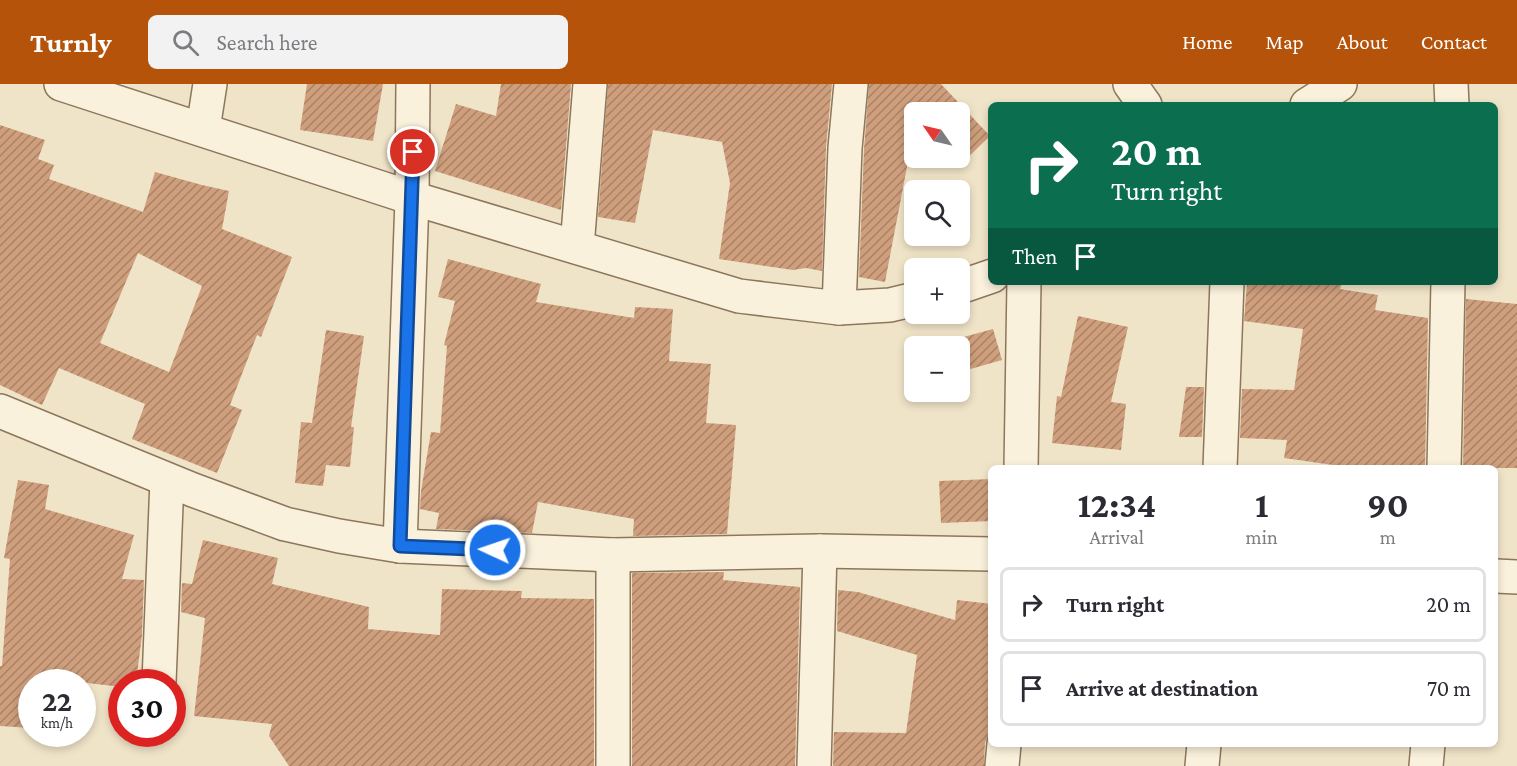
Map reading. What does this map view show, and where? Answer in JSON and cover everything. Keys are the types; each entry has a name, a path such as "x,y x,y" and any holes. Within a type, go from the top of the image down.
{"street":[{"path":"61,84 412,198 739,296 839,308 890,305 904,302"},
{"path":"203,129 210,84"},
{"path":"400,546 412,198 413,84"},
{"path":"577,247 591,84"},
{"path":"839,308 844,148 851,84"},
{"path":"1130,84 1143,102"},
{"path":"1312,102 1340,84"},
{"path":"1451,84 1452,102"},
{"path":"970,284 988,277"},
{"path":"1021,465 1024,285"},
{"path":"1220,465 1227,285"},
{"path":"1444,465 1448,285"},
{"path":"0,411 167,480 285,524 400,546 613,555 819,551 988,554"},
{"path":"160,669 167,480"},
{"path":"814,766 819,551"},
{"path":"613,555 613,766"},
{"path":"1498,576 1517,578"},
{"path":"1002,766 1004,747"},
{"path":"1202,766 1204,747"},
{"path":"1426,766 1428,747"}],"building":[{"path":"307,84 383,84 373,141 300,130"},
{"path":"501,84 571,84 561,210 435,171 456,104 496,116"},
{"path":"608,84 832,84 826,147 822,271 806,268 793,270 719,259 730,183 722,142 653,130 635,223 598,217"},
{"path":"869,84 941,84 958,102 904,102 904,168 907,168 885,282 859,277"},
{"path":"970,115 988,134 988,138 970,155"},
{"path":"0,125 45,140 38,159 54,165 49,179 143,212 155,172 229,191 222,229 292,257 261,337 257,335 230,405 242,410 217,473 132,439 145,404 59,368 42,405 0,385","holes":["138,253 202,286 169,372 100,343"]},
{"path":"448,259 541,284 536,302 634,318 635,307 673,309 669,361 711,364 706,423 736,425 727,534 633,536 634,519 538,502 532,533 436,529 439,513 420,509 431,432 440,433 447,346 444,345 455,301 438,297"},
{"path":"1247,285 1341,285 1340,289 1378,295 1375,310 1428,318 1425,465 1333,465 1284,458 1287,440 1240,438 1242,389 1294,390 1303,329 1244,321"},
{"path":"1466,299 1517,304 1517,468 1498,468 1498,465 1463,465"},
{"path":"1078,316 1128,327 1111,402 1126,404 1121,450 1052,443 1057,396 1061,397"},
{"path":"993,329 1002,360 970,369 970,336 967,336"},
{"path":"326,330 364,336 351,427 354,427 350,467 326,465 323,486 295,483 301,422 312,423"},
{"path":"1186,387 1204,387 1202,437 1179,437"},
{"path":"988,479 988,521 941,523 939,481"},
{"path":"18,480 49,485 45,509 134,535 122,579 144,580 142,635 138,669 108,669 108,685 96,684 96,669 18,669 18,727 0,726 0,666 2,666 10,559 4,558"},
{"path":"203,540 278,558 272,584 369,607 368,629 440,635 442,589 522,591 521,598 594,599 594,766 289,766 269,736 272,724 194,716 205,618 181,612 182,583 192,584"},
{"path":"724,572 723,580 800,587 795,766 632,766 632,573"},
{"path":"838,590 858,592 955,620 957,600 988,604 988,737 985,742 984,766 833,766 834,732 906,733 917,655 837,631"}],"route":[{"path":"413,152 400,546 495,550"}]}
